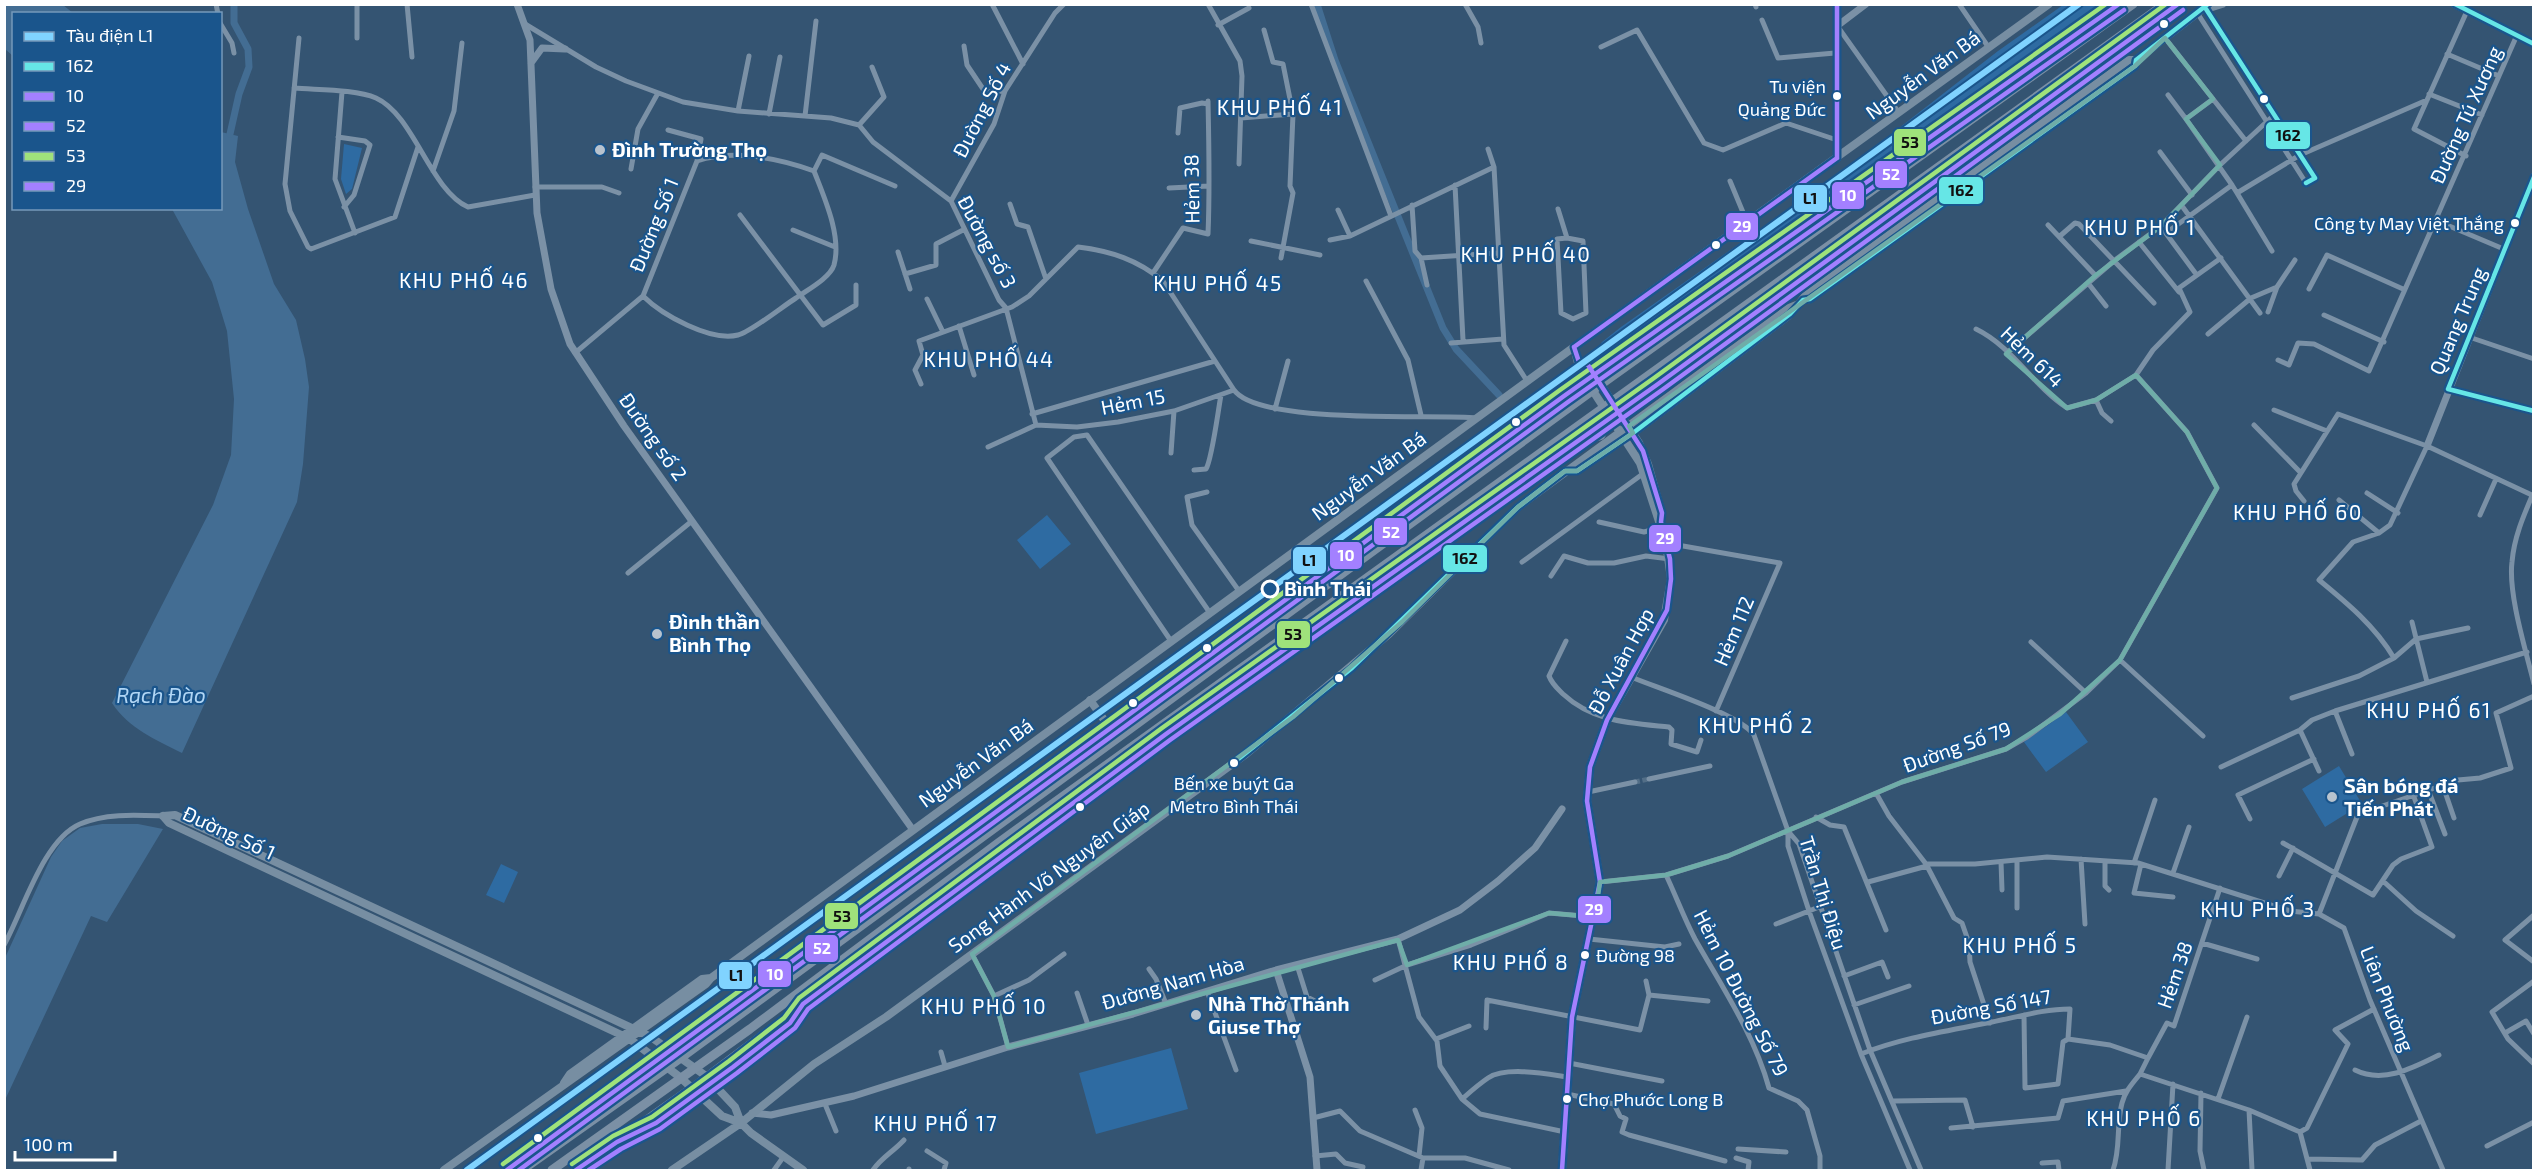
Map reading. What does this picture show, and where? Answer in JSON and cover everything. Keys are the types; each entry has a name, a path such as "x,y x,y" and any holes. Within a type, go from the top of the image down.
{"highway":[{"path":"507,1170 1591,377 2121,4"},
{"path":"522,1170 682,1057 1597,387 2133,4"},
{"path":"576,1170 695,1090 760,1036 1148,747 1574,444 1600,424 1612,409 1665,366 2165,4"},
{"path":"552,1170 696,1068 998,843 1585,424 1658,384 2179,4"},
{"path":"1658,384 1665,366"},
{"path":"1585,424 1600,424"},
{"path":"734,1040 760,1036"},
{"path":"709,1058 709,1079"}],"main road":[{"path":"1837,4 1835,53 1837,158"},
{"name":"Nguyễn Văn Bá","path":"444,1170 564,1083 570,1074 706,984 711,978 1239,591 2049,4"},
{"path":"2207,7 2222,4"},
{"name":"Song Hành Võ Nguyên Giáp","path":"1631,430 1678,400 1790,314 1805,296 2129,60 2136,60 2207,7"},
{"name":"Song Hành Võ Nguyên Giáp","path":"672,1170 741,1123 814,1064 850,1042 1246,754 1293,717 1402,622 1500,522 1565,471 1577,471 1789,308 1794,308"},
{"name":"Đỗ Xuân Hợp","path":"1574,347 1580,362 1588,365 1591,377 1612,409 1631,430 1648,464 1662,513 1661,525"},
{"name":"Đỗ Xuân Hợp","path":"1562,1170 1572,1017 1595,917 1600,882 1590,829 1588,792 1590,767 1607,720 1664,620 1668,603 1670,559 1661,525 1644,473 1612,409"},
{"path":"1090,700 1118,738"},
{"name":"Đường Số 1","path":"163,816 175,815 637,1030 673,1050 709,1079 735,1107 741,1123"},
{"name":"Đường Số 1","path":"163,816 169,823 626,1038 668,1067 722,1116 741,1123"},
{"path":"709,1079 790,1023 803,1004"},
{"path":"741,1123 803,1170"}],"street":[{"path":"357,4 357,38"},
{"path":"407,4 411,57"},
{"path":"992,4 1023,64"},
{"name":"Đường Số 4","path":"951,201 994,124 1005,91 1055,13 1064,4"},
{"path":"1208,4 1240,61 1239,164"},
{"path":"1311,4 1391,216"},
{"path":"1465,4 1478,27 1481,43"},
{"path":"1866,4 1837,26 1899,113"},
{"path":"1959,4 1989,48"},
{"path":"2454,4 2534,44"},
{"name":"Đường số 2","path":"517,5 530,40 535,191 551,289 561,323 575,353 624,426 913,830"},
{"path":"2198,14 2306,183 2315,178 2207,7"},
{"path":"1218,25 1249,8"},
{"path":"2466,156 2414,129 2467,11"},
{"path":"1762,20 1778,58 1835,53"},
{"path":"805,116 816,21"},
{"path":"525,24 565,49 626,81 683,102 738,111 831,118 859,125 884,97 872,67"},
{"path":"222,26 232,43 234,53"},
{"path":"1264,30 1273,62 1283,64 1293,114 1290,186 1293,193 1281,258"},
{"path":"1601,47 1638,30 1704,143 1713,148 1722,150 1786,123 1837,140"},
{"name":"Đường Tú Xương","path":"2278,360 2289,365 2298,343 2314,344 2369,371 2384,342 2403,289 2466,156 2517,35"},
{"path":"299,38 286,195 308,247 311,249 395,217 418,147"},
{"path":"2165,38 2246,141"},
{"path":"434,171 454,111 459,86 462,43"},
{"path":"964,46 968,65 985,92 1005,91"},
{"path":"531,63 542,48 565,49"},
{"path":"2447,54 2499,76"},
{"path":"738,111 749,56"},
{"path":"770,114 780,57"},
{"path":"294,88 375,97 393,109 434,171 461,204 468,207 535,191 602,187 619,193"},
{"path":"342,92 335,179 355,233"},
{"path":"631,169 638,129 658,93"},
{"path":"2168,95 2220,165 2272,250"},
{"path":"2237,193 2300,155 2428,97 2481,116"},
{"path":"2186,119 2213,99"},
{"name":"Hẻm 38","path":"1153,273 1183,228 1208,234 1208,103 1180,108 1178,133"},
{"path":"1241,118 1293,114"},
{"path":"2008,352 2115,260 2161,226 2220,165 2274,115"},
{"name":"Đường số 3","path":"859,125 873,142 951,201 963,230 999,300 1006,308 1012,307 1029,296 1078,247 1106,250 1153,273 1163,281 1234,390 1250,402 1275,409 1369,416 1421,415 1477,418"},
{"path":"668,130 701,139 697,161"},
{"path":"338,137 365,141 370,145 354,195 344,207"},
{"path":"1488,149 1494,166 1497,253 1504,345 1527,381"},
{"path":"2160,152 2192,195"},
{"name":"Đường Số 1","path":"575,353 643,296 697,161 722,153 783,162 813,171"},
{"path":"800,295 828,274 834,265 835,247 828,213 813,171 822,155 895,186"},
{"path":"1330,240 1350,236 1494,166"},
{"name":"Quang Trung","path":"2427,446 2534,176"},
{"path":"1730,181 1747,222"},
{"path":"1455,185 1463,340"},
{"path":"2166,233 2232,185"},
{"path":"1169,188 1209,186"},
{"path":"1010,204 1017,224 1028,227 1046,279"},
{"path":"1412,205 1415,251 1420,258 1427,285"},
{"path":"2182,206 2260,313"},
{"path":"1558,208 1567,238"},
{"path":"1338,210 1350,236"},
{"path":"740,215 823,325 856,305 856,285"},
{"path":"2435,220 2506,250"},
{"path":"2060,236 2077,223 2115,260 2133,283 2140,285 2154,303"},
{"path":"2048,225 2096,276"},
{"path":"2161,226 2196,274"},
{"path":"905,274 938,263 936,244 963,230"},
{"path":"793,231 835,247"},
{"path":"1567,238 1583,241 1586,313 1573,319 1561,313 1557,239 1567,238"},
{"path":"1251,241 1320,255"},
{"path":"2111,421 2102,413 2096,400 2136,375 2153,350 2190,312 2179,292 2139,242"},
{"path":"898,252 910,289"},
{"path":"1420,258 1497,253"},
{"path":"2309,289 2327,255 2403,289"},
{"path":"2179,292 2179,288 2196,274 2221,258"},
{"path":"2268,312 2277,287 2295,260"},
{"path":"1366,281 1408,360 1421,415"},
{"path":"2088,283 2106,306"},
{"path":"2208,334 2251,298 2277,287"},
{"name":"Đường Số 1","path":"643,296 655,308 690,327 725,336 740,335 800,295"},
{"path":"927,299 943,332"},
{"path":"921,384 915,370 923,355 920,340 1006,308 1036,425 988,447"},
{"path":"2324,315 2384,342"},
{"path":"959,326 974,375"},
{"name":"Hẻm 614","path":"1976,329 1993,337 2046,392 2067,408 2096,400"},
{"path":"2469,338 2534,359"},
{"path":"1451,343 1463,340 1503,339"},
{"path":"1032,414 1215,361"},
{"path":"1275,409 1288,361"},
{"name":"Đường Số 79","path":"1600,882 1666,875 1728,856 1902,782 2006,749 2035,732 2086,693 2120,660 2217,488 2187,432 2136,375"},
{"path":"2448,389 2534,411"},
{"name":"Hẻm 15","path":"1036,425 1077,427 1174,411 1234,390"},
{"path":"1194,470 1206,469 1210,462 1213,432 1221,395"},
{"path":"2274,410 2327,431"},
{"path":"1171,453 1174,411"},
{"path":"2304,501 2296,492 2294,484 2338,414 2427,446 2533,496 2516,535 2511,564 2534,684"},
{"path":"2254,425 2301,472"},
{"path":"1171,641 1047,458 1074,436 1087,435 1210,613"},
{"path":"2394,658 2384,641 2352,607 2319,580 2353,542 2379,533 2390,525 2398,513 2427,446"},
{"path":"1522,562 1644,473"},
{"path":"2480,515 2496,479"},
{"path":"1207,492 1187,497 1192,525 1239,591"},
{"path":"2367,493 2398,513"},
{"path":"2339,500 2379,533"},
{"path":"628,573 693,521"},
{"path":"1599,522 1644,532 1661,525"},
{"name":"Hẻm 112","path":"1666,543 1780,563 1716,711"},
{"path":"1551,576 1564,556 1588,563 1614,563 1646,556 1670,559"},
{"path":"2412,622 2427,682"},
{"path":"2292,698 2360,676 2394,658 2416,639 2468,628"},
{"path":"1566,641 1551,670 1552,683 1575,705 1607,720 1669,727 1672,730 1671,744 1697,752 1701,740"},
{"path":"2031,642 2086,693"},
{"path":"2221,767 2300,730 2312,720 2335,711 2403,692 2427,682 2480,668 2527,652"},
{"path":"2120,660 2203,736"},
{"path":"1630,677 1716,711 1749,727 1754,735 1788,831"},
{"path":"2319,914 2357,817 2365,812 2443,786 2511,768 2496,713 2534,696"},
{"path":"2335,711 2352,754"},
{"path":"2300,730 2319,771"},
{"path":"2250,819 2238,795 2314,759"},
{"path":"1649,779 1710,766"},
{"path":"1588,792 1635,782"},
{"path":"2443,786 2454,818"},
{"path":"2429,792 2445,834"},
{"path":"1876,793 1889,816 1927,865 1954,918 1962,923 1969,943 1971,962 1990,1023"},
{"path":"2283,843 2373,895 2401,859 2432,847 2414,797"},
{"path":"2134,863 2155,800"},
{"name":"Đường Nam Hòa","path":"752,1113 771,1115 825,1104 1008,1047 1166,1004 1276,970 1398,939 1460,910 1498,881 1534,849 1562,809"},
{"path":"4,945 48,856 67,834 80,824 122,815 163,816"},
{"path":"1816,817 1830,825 1845,827 1886,930"},
{"path":"2173,873 2189,827"},
{"name":"Trần Thị Điệu","path":"1788,831 1799,844 1870,1050 1921,1170"},
{"name":"Trần Thị Điệu","path":"1788,831 1788,846 1809,911 1861,1054 1910,1170"},
{"path":"2279,876 2293,848"},
{"name":"Liên Phường","path":"1868,882 1927,865 2001,862 2047,857 2081,859 2141,864 2290,911 2319,914 2344,928 2374,1009 2443,1170"},
{"path":"2081,859 2085,924"},
{"path":"2017,860 2017,908"},
{"path":"2105,861 2105,886 2109,890"},
{"path":"2001,862 2002,890"},
{"path":"2141,864 2134,893 2173,897"},
{"name":"Hẻm 10 Đường Số 79","path":"1666,875 1694,936 1750,1036 1762,1063 1769,1088 1798,1101 1806,1110 1820,1156 1820,1170"},
{"path":"2383,881 2416,911 2453,936"},
{"name":"Hẻm 38","path":"2148,1058 2167,1023 2174,1026 2220,888"},
{"path":"1776,924 1819,907"},
{"path":"1375,980 1407,965 1471,945 1549,913 1595,917"},
{"path":"2534,915 2505,940 2534,962"},
{"path":"1398,939 1407,965 1419,1017 1436,1039 1440,1066 1461,1099 1480,1114 1565,1132"},
{"path":"1589,939 1655,946 1679,944"},
{"path":"2202,943 2258,959"},
{"path":"972,954 994,996 1008,1047"},
{"path":"994,996 1029,980 1064,954"},
{"path":"1844,976 1882,962 1888,977"},
{"path":"1297,965 1307,998 1319,1003"},
{"path":"1149,969 1166,1004"},
{"path":"1276,970 1310,1077 1317,1170"},
{"path":"1486,1028 1487,1000 1640,1030 1649,995 1646,981"},
{"path":"2534,981 2492,1012 2505,1033 2534,1064"},
{"path":"1854,1005 1909,986"},
{"path":"1207,991 1236,1070"},
{"path":"1077,993 1088,1025"},
{"path":"1649,995 1708,1001"},
{"name":"Đường Số 147","path":"1861,1054 1948,1028 1990,1023 2050,1009 2070,1009 2068,1039"},
{"path":"2300,1132 2307,1128 2348,1044 2335,1030 2374,1009"},
{"path":"2024,1015 2025,1088 2058,1084 2064,1042 2068,1039 2110,1045 2148,1058 2140,1074 2126,1091 2121,1104 2118,1158 2113,1170"},
{"path":"2218,1099 2247,1017"},
{"path":"2505,1033 2526,1021 2534,1034"},
{"path":"1436,1039 1469,1026"},
{"path":"941,1052 945,1066"},
{"path":"2355,1070 2373,1077 2400,1072 2439,1055"},
{"path":"1569,1064 1662,1081"},
{"path":"1461,1099 1490,1077 1534,1072 1568,1077"},
{"path":"2140,1074 2249,1110 2300,1132"},
{"path":"2168,1170 2173,1084"},
{"path":"1951,1128 2058,1118 2063,1101 2126,1091"},
{"path":"2201,1093 2200,1151 2204,1170"},
{"path":"1567,1094 1614,1104 1620,1116 1626,1119 1622,1132 1629,1135 1725,1161"},
{"path":"1893,1101 1965,1100 1973,1127"},
{"path":"825,1104 836,1131"},
{"path":"1415,1110 1422,1128 1421,1170"},
{"path":"2249,1110 2252,1170"},
{"path":"1313,1118 1340,1111 1360,1131 1421,1157 1465,1158 1509,1170"},
{"path":"2307,1159 2362,1160 2375,1145 2421,1121"},
{"path":"2487,1146 2534,1122"},
{"path":"2300,1132 2310,1170"},
{"path":"873,1170 882,1157 892,1154 904,1140"},
{"path":"1738,1149 1786,1152"},
{"path":"927,1151 946,1163 945,1170"},
{"path":"1315,1156 1336,1154 1345,1163 1362,1167 1362,1170"},
{"path":"774,1170 784,1156"},
{"path":"1736,1158 1749,1162 1748,1170"},
{"path":"1907,1162 1917,1158"},
{"path":"682,1170 686,1160"},
{"path":"2042,1163 2058,1162 2059,1170"}],"highlighted area":[{"path":"2165,38 2213,99 2186,119 2220,165 2161,226 2096,275 2006,354 2067,408 2096,400 2136,375 2187,432 2217,488 2120,660 2060,714 2006,749 1902,782 1728,856 1666,875 1600,882 1595,917 1549,913 1407,965 1398,940 1008,1047 994,996 972,954 1293,717 1402,622 1518,507 1565,471 1577,471 1633,433 1629,426 2135,66"}],"shaded area":[{"path":"2063,5 2107,5 1601,366 1593,355 1602,342 1621,327 1854,163 1998,51"},
{"path":"344,144 362,148 352,189 346,194 341,179"},
{"path":"1047,515 1071,544 1040,569 1017,540"},
{"path":"2066,712 2088,742 2046,772 2024,742"},
{"name":"Sân bóng đá Tiến Phát","path":"2339,766 2362,804 2325,827 2302,789"},
{"path":"501,864 518,872 504,903 486,895"},
{"path":"1171,1048 1188,1109 1096,1134 1079,1073"}],"water":[{"path":"4,5 63,5 72,12 12,12 12,55 5,49"},
{"name":"Rạch Đào","path":"222,132 238,136 235,162 248,209 274,284 296,320 309,387 303,464 297,502 182,753 134,727 112,703 213,505 231,455 234,399 227,331 212,282 173,210 222,210"},
{"path":"102,824 138,824 163,829 107,922 91,916 5,1100 5,958 51,857 62,841 80,828"}],"waterway":[{"path":"230,134 239,94 249,67 248,49 234,23 234,4"},
{"path":"1317,4 1335,60 1443,328 1456,349 1499,395"}],"tunnel":[{"path":"1635,782 1649,779"}],"metro line":[{"name":"L1","path":"467,1170 2079,4"}],"transit line":[{"name":"29","path":"1837,4 1837,158"},
{"name":"53","path":"503,1164 1560,390 2106,4"},
{"name":"10","path":"507,1170 1564,396 2119,4"},
{"name":"53","path":"572,1164 613,1136 652,1117 729,1061 784,1018 799,998 1162,728 1654,378 2166,4"},
{"name":"10","path":"576,1170 617,1142 656,1123 733,1067 790,1023 803,1004 1166,734 1658,384 2178,4"},
{"name":"162","path":"1232,764 1352,668 1518,507 1565,471 1577,471 1633,433 1790,314 1803,300 1810,299 2135,66 2136,60 2208,4"},
{"name":"162","path":"2455,4 2534,44"},
{"name":"162","path":"2206,9 2315,178 2306,183"},
{"name":"52","path":"519,1170 1568,402 2124,10"},
{"name":"52","path":"589,1170 621,1149 660,1129 737,1073 795,1028 808,1009 1170,740 1662,390 2183,10"},
{"name":"29","path":"1574,347 1837,158"},
{"name":"162","path":"2448,389 2534,177"},
{"name":"29","path":"1562,1170 1572,1017 1600,882 1587,801 1590,767 1607,720 1667,610 1671,579 1670,559 1661,522 1662,513 1643,451 1588,365 1579,362 1574,347"},
{"name":"162","path":"2448,389 2534,411"}],"place":[{"name":"Tu viện Quảng Đức","path":"1837,96"},
{"name":"Đình Trường Thọ","path":"600,150"},
{"name":"Công ty May Việt Thắng","path":"2515,223"},
{"name":"Bình Thái","path":"1270,589"},
{"name":"Đình thần Bình Thọ","path":"657,634"},
{"name":"Bến xe buýt Ga Metro Bình Thái","path":"1234,763"},
{"name":"Sân bóng đá Tiến Phát","path":"2332,797"},
{"name":"Đường 98","path":"1585,955"},
{"name":"Nhà Thờ Thánh Giuse Thợ","path":"1196,1015"},
{"name":"Chợ Phước Long B","path":"1567,1099"}],"district":[{"name":"KHU PHỐ 41","path":"1280,108"},
{"name":"KHU PHỐ 1","path":"2140,228"},
{"name":"KHU PHỐ 40","path":"1526,255"},
{"name":"KHU PHỐ 46","path":"464,281"},
{"name":"KHU PHỐ 45","path":"1218,284"},
{"name":"KHU PHỐ 44","path":"989,360"},
{"name":"KHU PHỐ 60","path":"2298,513"},
{"name":"KHU PHỐ 61","path":"2429,711"},
{"name":"KHU PHỐ 2","path":"1756,726"},
{"name":"KHU PHỐ 3","path":"2258,910"},
{"name":"KHU PHỐ 5","path":"2020,946"},
{"name":"KHU PHỐ 8","path":"1511,963"},
{"name":"KHU PHỐ 10","path":"984,1007"},
{"name":"KHU PHỐ 6","path":"2144,1119"},
{"name":"KHU PHỐ 17","path":"936,1124"}]}
